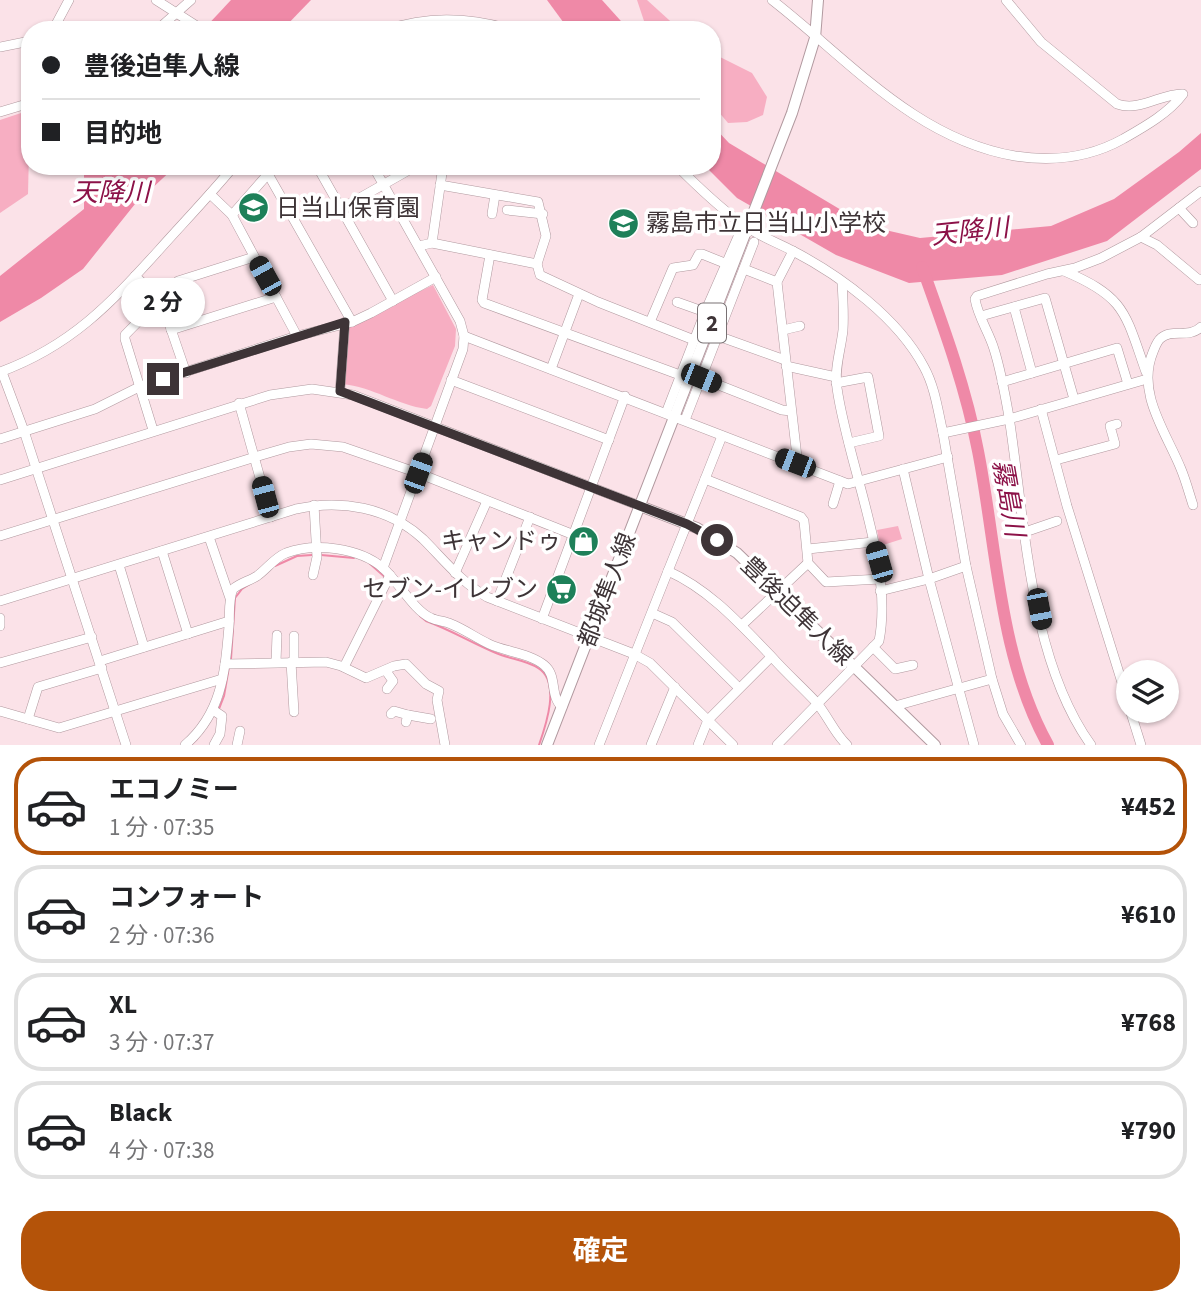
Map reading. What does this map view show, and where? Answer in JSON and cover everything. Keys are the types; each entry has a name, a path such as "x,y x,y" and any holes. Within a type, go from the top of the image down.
{"main road":[{"name":"都城隼人線","path":"547,745 799,96 815,36 818,0"},
{"name":"豊後迫隼人線","path":"640,506 687,524 737,552 935,745"}],"street":[{"path":"58,21 69,0"},
{"path":"156,0 189,21"},
{"path":"169,21 191,0"},
{"path":"772,0 869,82 914,115 959,140 1013,155 1057,159 1093,153 1120,141 1152,121 1182,94 1172,93 1160,100 1133,105 1117,104 1041,42 1006,0"},
{"path":"430,21 461,21"},
{"path":"0,47 21,43"},
{"path":"0,112 21,106"},
{"path":"126,745 24,431 5,394 1,372 46,351 77,332 108,305 226,175"},
{"path":"232,215 267,175"},
{"path":"269,175 348,322 340,391"},
{"path":"322,175 393,300"},
{"path":"378,175 460,321 464,336 463,349 383,568"},
{"path":"342,208 400,175"},
{"path":"432,243 442,175"},
{"path":"687,175 717,202 749,225 842,282 873,306 912,348 928,374 945,433 966,566 992,679 1003,714 1021,745"},
{"path":"440,185 538,202 543,214 546,236 537,264 540,275 579,294 694,340"},
{"path":"1091,745 1062,694 1048,651 1025,532 1002,382 994,348 975,302 977,296 1089,263 1141,237 1201,191"},
{"path":"210,194 232,215 297,336"},
{"path":"492,214 495,195"},
{"path":"676,417 680,375 741,229 714,207 717,202"},
{"path":"1179,208 1193,223"},
{"path":"507,210 543,214"},
{"path":"1141,237 1154,243 1201,279"},
{"path":"676,417 701,378 754,242"},
{"path":"419,246 432,243 537,264"},
{"path":"793,251 776,282 797,457 795,463"},
{"path":"650,322 670,270 693,265 699,254 727,264"},
{"path":"490,255 482,299 484,303 680,375"},
{"path":"153,430 125,335 178,281 254,257"},
{"path":"744,269 776,282"},
{"path":"1064,271 1095,286 1121,306 1147,376 1156,414 1181,469 1193,505"},
{"path":"135,276 161,300 186,373"},
{"path":"0,439 96,409 141,386 348,322 372,313 436,277"},
{"path":"777,745 879,641 881,629 880,579 836,380 843,325 842,282"},
{"path":"551,369 579,294"},
{"path":"171,330 276,297"},
{"path":"981,316 1045,298 1074,399"},
{"path":"677,302 705,312"},
{"path":"1014,307 1032,373"},
{"path":"783,330 800,326"},
{"path":"1147,376 1153,351 1160,338 1165,335 1191,334 1200,328"},
{"path":"464,336 848,484 948,457"},
{"path":"718,336 836,380 869,377 880,436 849,443"},
{"path":"1002,382 1117,348 1128,384"},
{"path":"945,433 1008,419 1147,376"},
{"path":"701,378 782,410 792,411"},
{"path":"452,380 609,440"},
{"path":"0,480 239,403 295,390 340,391 640,506"},
{"path":"542,619 625,397"},
{"path":"239,403 271,517"},
{"path":"1041,409 1116,663"},
{"path":"1056,460 1115,444 1110,426 1117,424"},
{"path":"599,745 722,436"},
{"path":"0,536 289,447 325,444 358,451 575,535"},
{"path":"903,469 929,579 975,745"},
{"path":"705,479 801,517 804,521 807,563 826,582 880,579"},
{"path":"833,504 840,481"},
{"path":"455,573 487,501"},
{"path":"0,601 314,505 334,504 363,508 399,522 421,537 477,592 634,654 650,663 733,745"},
{"path":"313,575 317,552 314,505"},
{"path":"497,601 530,517"},
{"path":"1025,532 1057,521"},
{"path":"185,745 216,712 222,679 228,664 230,599 209,537"},
{"path":"807,549 873,542"},
{"path":"162,551 188,634"},
{"path":"230,599 236,586 290,552 362,554 383,568 389,578 429,618 449,623 489,644 532,658 547,667 552,674 555,699 562,707"},
{"path":"742,625 807,563"},
{"path":"119,565 144,647"},
{"path":"880,592 966,566"},
{"path":"668,571 708,594 742,625 818,705 846,745"},
{"path":"344,667 356,648 362,629 389,578"},
{"path":"652,613 672,622 739,688"},
{"path":"0,618 0,626"},
{"path":"28,719 38,687 144,647 229,621"},
{"path":"276,662 277,635"},
{"path":"294,636 294,712"},
{"path":"0,663 92,637"},
{"path":"873,647 895,669 913,665"},
{"path":"698,745 708,720 771,657"},
{"path":"228,664 326,662 366,678 398,665 409,665 426,684 439,691 431,720 407,718 394,711 391,714"},
{"path":"386,671 393,683 387,689"},
{"path":"0,711 59,728 222,679"},
{"path":"895,706 992,679"},
{"path":"651,745 675,687"},
{"path":"437,700 445,745"},
{"path":"216,712 222,716 219,744"},
{"path":"1134,723 1141,745"},
{"path":"237,745 240,731"}],"shaded area":[{"path":"637,0 647,0 670,21 644,21"},
{"path":"721,58 752,73 767,97 763,115 747,122 728,123 721,115"},
{"path":"21,113 21,175 28,175 28,194 0,213 0,120"},
{"path":"433,285 456,329 455,346 431,406 427,409 416,407 342,384 346,326"},
{"path":"898,526 902,539 880,546 877,530"}],"water":[{"path":"231,0 311,0 291,21 211,21"},
{"path":"547,0 602,0 621,21 562,21"},
{"name":"天降川","path":"1201,133 1201,169 1107,241 1002,275 909,283 836,255 737,198 714,175 721,175 721,135 729,143 868,226 920,238 1051,226 1114,199"},
{"name":"天降川","path":"84,175 166,175 135,204 83,269 0,322 0,276 84,209"}],"waterway":[{"name":"霧島川","path":"922,267 954,358 973,428 1009,639 1019,676 1048,745"},
{"path":"275,566 297,556 312,555"},
{"path":"321,555 354,558"},
{"path":"369,563 386,578"},
{"path":"231,659 235,598 250,584"},
{"path":"420,616 496,653 533,665 545,675 549,683 550,704 539,745"},
{"path":"219,709 229,667"},
{"path":"191,745 197,739"}],"place":[{"name":"日当山保育園","path":"253,208"},
{"name":"霧島市立日当山小学校","path":"623,223"},
{"name":"キャンドゥ","path":"584,541"},
{"name":"セブン-イレブン","path":"561,589"}],"route":[{"path":"163,379 345,322 340,391 687,524 717,540"}]}
